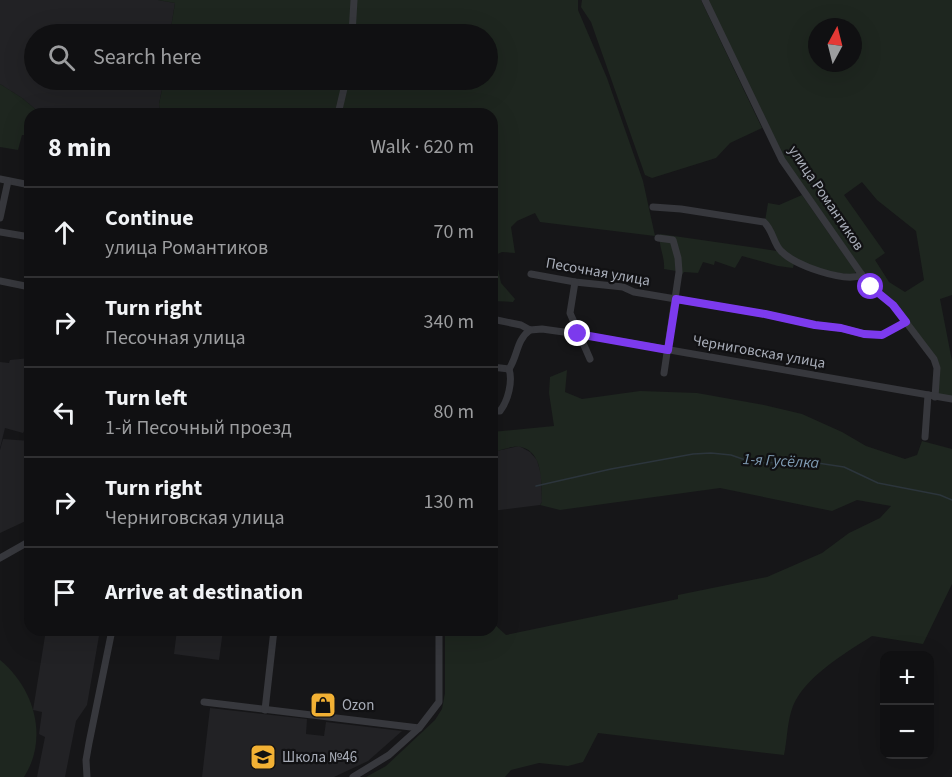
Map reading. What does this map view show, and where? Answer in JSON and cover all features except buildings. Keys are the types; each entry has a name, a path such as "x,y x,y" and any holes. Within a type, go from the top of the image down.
{"street":[{"path":"353,24 354,0"},
{"name":"улица Романтиков","path":"705,0 782,160 871,287 893,305 936,363 937,378 931,396 925,437"},
{"path":"339,108 344,90"},
{"path":"0,218 4,180 24,184"},
{"path":"653,207 764,222 780,250 802,265 826,273 857,277 862,275"},
{"path":"0,232 24,236"},
{"path":"658,238 673,240 679,272 664,373"},
{"name":"Песочная улица","path":"531,274 623,287 634,292 765,314 864,334 882,335 906,322"},
{"path":"0,281 24,286"},
{"path":"575,282 570,313 591,359"},
{"name":"Черниговская улица","path":"498,320 521,325 530,330 542,329 578,334 952,399"},
{"path":"509,369 514,362 519,342 530,330"},
{"path":"498,368 509,369"},
{"path":"498,411 503,409 509,391 511,373 509,369"},
{"path":"0,558 24,544"},
{"path":"87,777 86,760 111,636"},
{"path":"265,710 273,636"},
{"path":"353,777 388,755 418,728 439,702 439,636"},
{"path":"204,702 418,728"}],"shaded area":[{"path":"0,0 158,0 175,3 172,24 24,24 24,90 162,90 160,108 34,108 0,84"},
{"path":"158,0 578,0 578,10 607,78 643,181 655,236 540,222 535,213 517,221 511,227 515,253 498,254 498,108 160,108 162,90 498,90 498,24 172,24 175,3"},
{"path":"582,0 701,0 762,128 730,143 716,158 652,178 645,175 591,22 581,7"},
{"path":"708,0 952,0 952,295 940,299 952,361 952,397 938,395 940,369 875,288 784,159","holes":["862,182 877,200 916,231 924,280 905,292 889,282 875,260 885,253 844,195"]},
{"path":"0,84 34,108 24,108 24,135 22,135 18,150 0,147"},
{"path":"802,195 856,272 853,275 825,271 795,259 793,268 742,256 735,268 715,261 714,265 703,262 698,273 684,272 681,276 676,271 664,269 660,234 777,251 765,221 768,203 779,205"},
{"path":"498,269 501,283 515,299 513,302 498,301"},
{"path":"24,359 24,431 23,433 5,428 0,448 0,362 9,363 10,360"},
{"path":"567,370 565,392 582,399 640,391 697,393 764,405 802,414 866,446 905,459 917,455 922,441 952,449 952,584 923,644 872,636 824,668 796,700 791,712 784,755 598,733 583,762 568,766 539,763 511,770 505,777 366,777 386,766 435,720 442,709 445,693 445,636 498,636 498,628 506,635 678,599 678,595 767,577 822,553 849,533 880,518 891,506 857,500 832,511 720,488 560,510 540,505 542,502 541,478 534,455 521,447 498,450 498,431 554,426 549,393 550,377"},
{"path":"3,439 24,441 24,522 0,533 0,450"},
{"path":"519,446 530,452 537,460 541,474 542,502 540,505 498,510 498,451"},
{"path":"45,636 99,636 87,705 76,721 65,777 37,777 45,737 39,734 42,712 33,710"},
{"path":"176,636 222,636 219,660 174,654"},
{"path":"0,660 22,685 34,714 36,746 32,762 24,777 0,777"},
{"name":"Школа №46","path":"210,708 307,719 306,734 324,736 326,722 402,731 368,761 334,777 202,777"}],"waterway":[{"name":"1-я Гусёлка","path":"536,486 611,469 693,454 711,453 731,455 754,463 811,462 844,467 878,483 940,495 952,500"}],"place":[{"name":"Ozon","path":"323,705"},
{"name":"Школа №46","path":"263,757"}],"route":[{"path":"578,334 668,350 676,299 864,334 882,335 906,322 888,299 871,287"}]}
